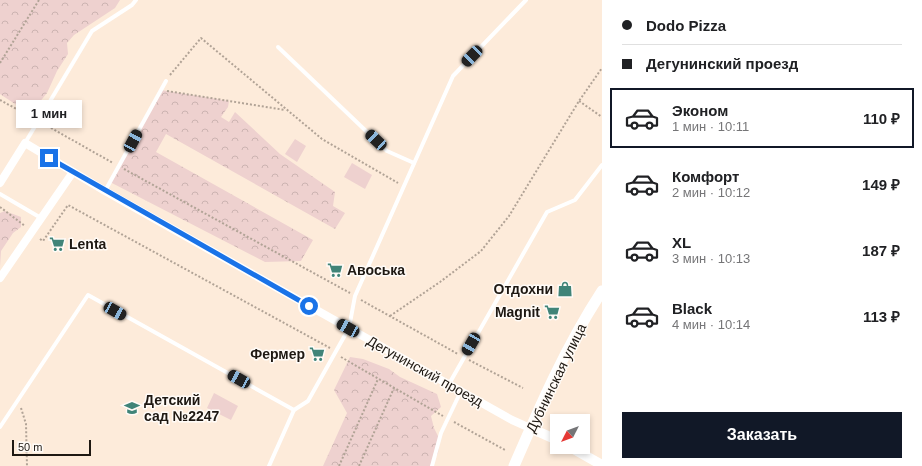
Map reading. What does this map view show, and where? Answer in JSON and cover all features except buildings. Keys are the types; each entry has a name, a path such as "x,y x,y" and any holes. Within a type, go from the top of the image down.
{"main road":[{"name":"Дубнинская улица","path":"514,466 530,428 573,340 602,291"}],"street":[{"name":"Дегунинский проезд","path":"25,144 105,191 512,420 550,437"},
{"path":"0,183 25,144"},
{"path":"0,278 73,172"},
{"path":"582,454 602,465"}],"lane":[{"path":"25,144 92,31 132,5 136,0"},
{"path":"269,466 294,410 308,401 348,328 355,296 453,76 526,0"},
{"path":"278,47 387,150 414,163"},
{"path":"105,191 166,81"},
{"path":"449,384 463,357 547,212 575,200 602,165"},
{"path":"0,194 42,219"},
{"path":"0,427 88,296 294,410"},
{"path":"432,466 441,433 461,391"}],"path":[{"path":"0,63 39,0"},
{"path":"166,81 201,38 322,139 404,186"},
{"path":"390,316 440,282 481,251 509,216 579,101 602,68"},
{"path":"161,90 287,110"},
{"path":"0,100 463,357 523,388"},
{"path":"579,101 602,116"},
{"path":"40,239 43,241 68,205 336,351 343,359 505,450"},
{"path":"0,207 26,227"},
{"path":"339,466 378,379"},
{"path":"359,466 394,388"},
{"path":"19,399 26,424 26,466"}],"green space":[{"path":"0,0 120,0 115,8 74,35 67,43 68,54 57,71 47,93 34,109 24,110 0,94"},
{"path":"161,90 229,101 228,107 221,117 229,122 235,112 280,154 335,192 333,206 345,213 335,229 166,134 156,152 313,240 301,261 265,262 110,182"},
{"path":"295,139 306,146 297,162 285,154"},
{"path":"352,163 372,175 365,189 344,177"},
{"path":"5,211 21,217 21,227 13,233 1,251 0,267 0,213"},
{"path":"350,357 363,359 389,369 400,377 437,394 441,407 431,416 434,428 440,440 438,453 431,466 323,466 347,413 334,390"},
{"path":"214,393 238,406 231,420 207,408"}],"place":[{"name":"Lenta","path":"57,244"},
{"name":"Авоська","path":"335,270"},
{"name":"Отдохни","path":"565,289"},
{"name":"Magnit","path":"552,312"},
{"name":"Фермер","path":"317,354"},
{"name":"Детский сад №2247","path":"132,408"}],"route":[{"path":"49,158 309,306"}]}
